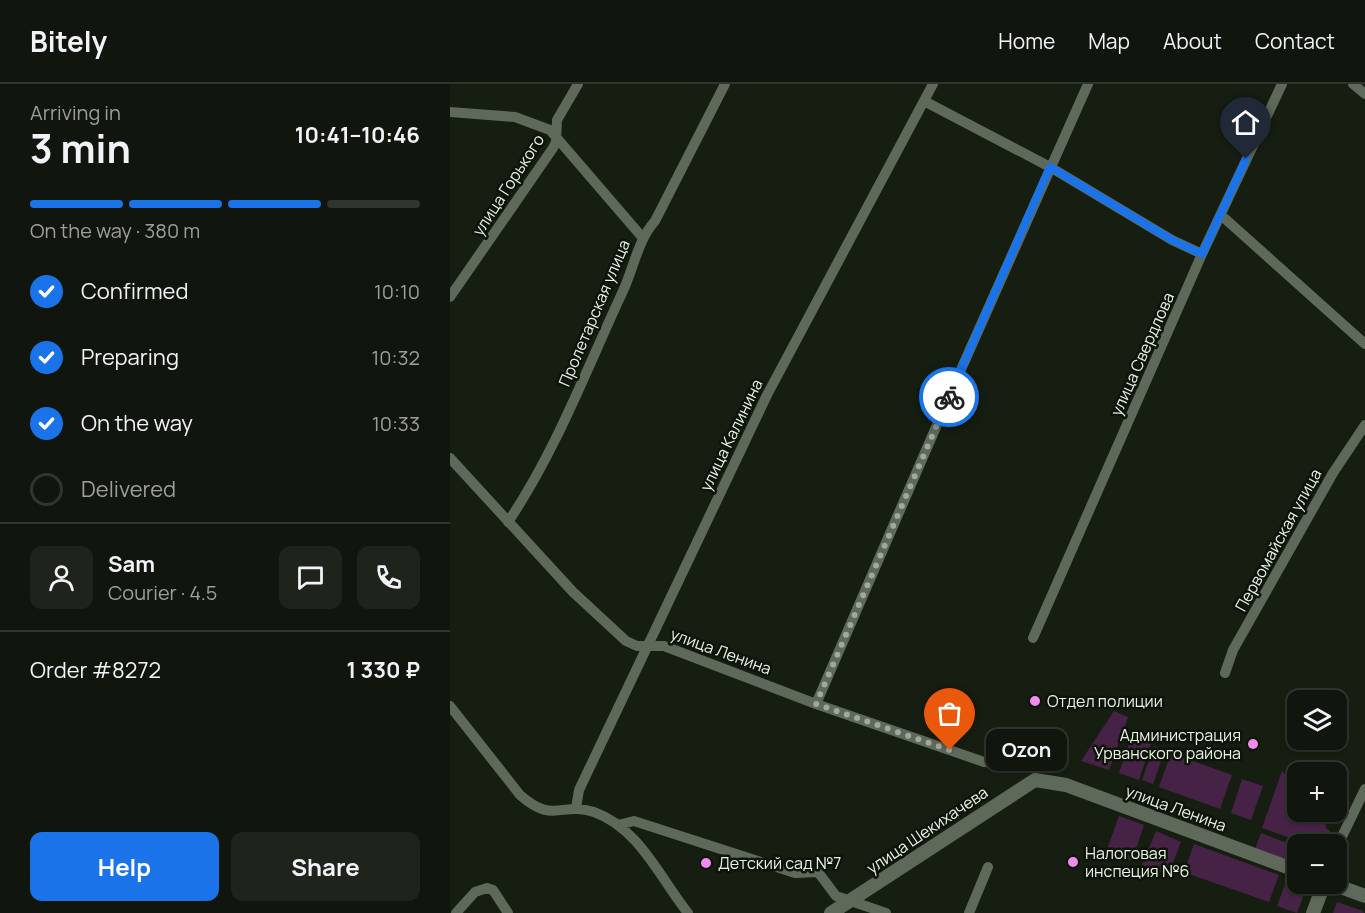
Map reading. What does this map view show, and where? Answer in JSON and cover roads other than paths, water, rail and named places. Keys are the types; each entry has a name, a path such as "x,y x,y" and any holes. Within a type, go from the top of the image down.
{"street":[{"name":"улица Горького","path":"450,297 524,193 556,142 557,120 578,84"},
{"name":"Пролетарская улица","path":"508,522 522,501 581,386 630,275 642,237 655,221 725,84"},
{"name":"улица Калинина","path":"576,808 579,790 767,394 933,84"},
{"path":"816,704 1050,167 1089,84"},
{"name":"улица Свердлова","path":"1033,638 1202,254 1222,216 1282,84"},
{"path":"1353,84 1365,94"},
{"path":"924,101 1050,167 1172,240 1202,254"},
{"path":"450,111 515,117 535,123 557,135 642,237"},
{"path":"1222,216 1365,344"},
{"name":"Первомайская улица","path":"1225,673 1233,650 1333,473 1365,425"},
{"name":"улица Ленина","path":"450,458 573,592 626,641 647,646 664,646 816,704 984,762 1011,764"},
{"path":"450,706 520,795 531,805 548,812 576,808 594,813 618,825 635,840 688,913"},
{"name":"улица Ленина","path":"1043,780 1065,785 1287,867"},
{"name":"улица Шекихачева","path":"831,913 1023,786 1043,780"},
{"path":"1343,834 1365,789"},
{"path":"618,825 634,821 795,873 818,872 836,896 886,913"},
{"path":"969,913 988,867"},
{"path":"456,913 481,888 493,890 508,913"},
{"path":"1347,889 1365,896"},
{"path":"1313,913 1320,894"}],"place":[{"name":"Отдел полиции","path":"1035,701"},
{"name":"Администрация Урванского района","path":"1253,744"},
{"name":"Ozon","path":"950,750"},
{"name":"Налоговая инспеция №6","path":"1073,862"},
{"name":"Детский сад №7","path":"706,863"}]}
